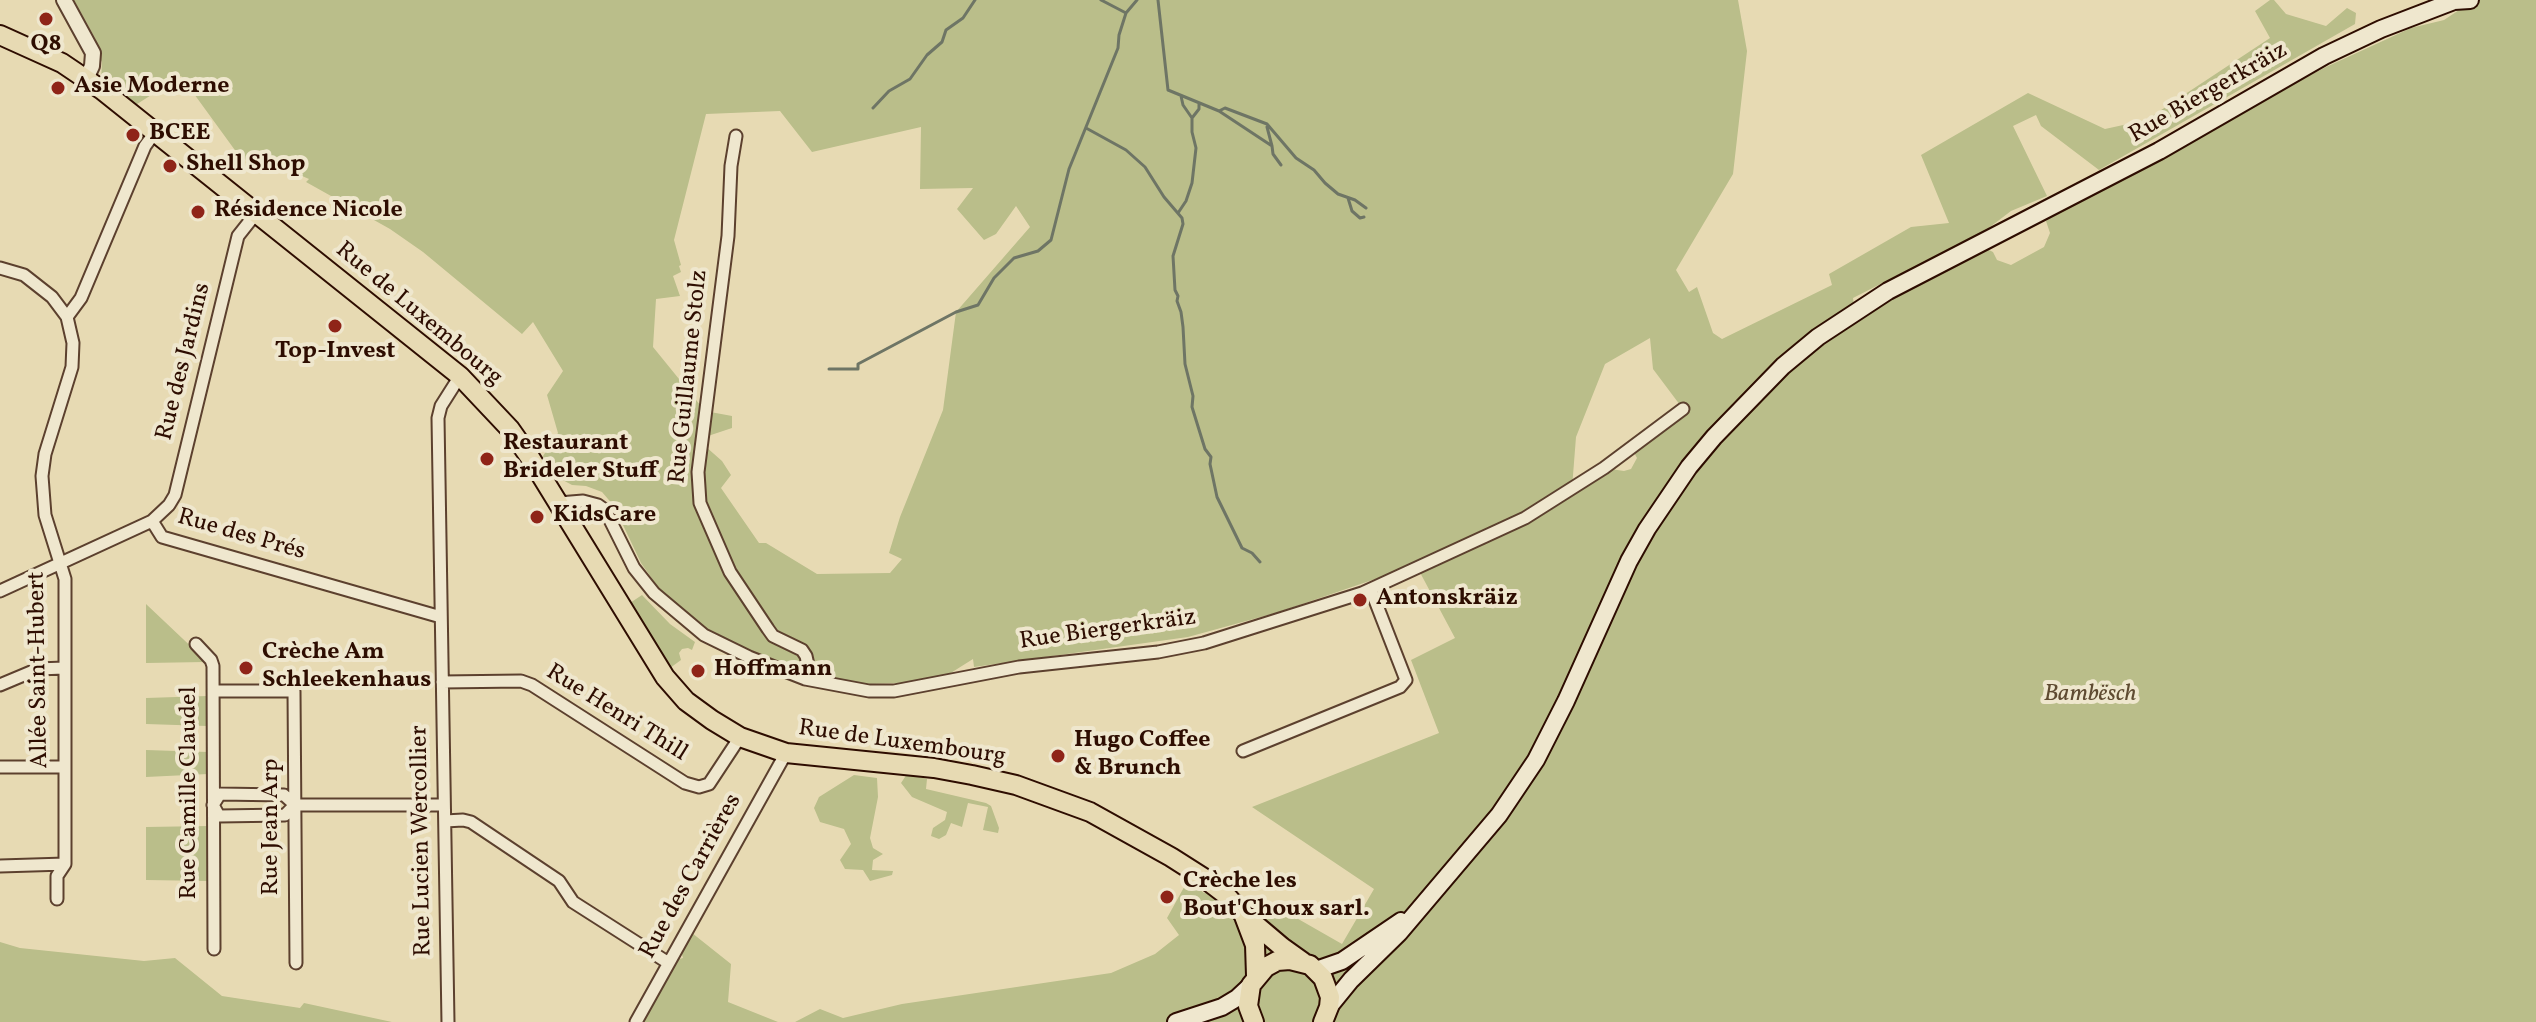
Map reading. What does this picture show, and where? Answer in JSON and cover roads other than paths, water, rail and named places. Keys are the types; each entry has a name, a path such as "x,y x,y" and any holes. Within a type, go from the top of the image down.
{"main road":[{"name":"Rue Biergerkräiz","path":"1415,911 1499,815 1536,760 1629,561 1664,503 1714,437 1783,366 1818,337 1888,291 2159,151 2324,56 2381,29 2460,0"},
{"name":"Rue de Luxembourg","path":"0,35 62,63 86,79 156,131 460,376 510,429 665,677 686,701 740,737 786,753 934,768 972,775 1039,792 1090,812 1188,867 1310,966"},
{"path":"1176,1022 1222,1007 1237,998 1266,967 1277,961 1290,960 1310,966 1342,961 1415,911"},
{"path":"1326,1017 1351,980 1399,933 1415,911"},
{"name":"Rue de Luxembourg","path":"1243,914 1255,945 1254,980 1248,1006 1254,1022"},
{"path":"1310,966 1327,987 1326,1017"}],"street":[{"path":"64,0 93,53 92,66 86,79"},
{"path":"0,268 24,275 41,286 67,317 81,298 145,146 156,131"},
{"name":"Rue Guillaume Stolz","path":"736,136 731,166 728,236 698,472 700,503 730,572 768,629 773,636 802,650 806,656 805,679"},
{"name":"Rue des Jardins","path":"152,521 175,495 238,236 257,212"},
{"name":"Allée Saint-Hubert","path":"57,899 57,876 65,864 65,579 45,515 42,484 45,454 72,367 73,343 67,317"},
{"name":"Rue Lucien Wercollier","path":"448,1022 438,418 441,406 460,376"},
{"name":"Rue Biergerkräiz","path":"559,503 583,501 605,510 634,568 654,593 704,635 805,679 869,691 894,691 1019,667 1158,652 1204,643 1371,590 1525,518 1604,468 1683,409"},
{"name":"Rue des Prés","path":"0,591 152,521 162,537 441,617"},
{"path":"1243,751 1400,687 1406,680 1371,590"},
{"name":"Rue Camille Claudel","path":"196,644 213,666 214,949"},
{"path":"0,685 38,669 64,668"},
{"name":"Rue Henri Thill","path":"442,682 521,681 532,685 685,783 699,787 709,784 740,737"},
{"name":"Rue Jean Arp","path":"213,691 294,691 296,963"},
{"name":"Rue des Carrières","path":"636,1022 786,753"},
{"path":"0,767 64,767"},
{"path":"295,805 285,815 219,816 213,805 220,794 284,795 295,805 444,805"},
{"path":"445,821 471,822 559,881 573,902 667,962"},
{"path":"0,866 65,864"}],"waterway":[{"path":"873,108 889,91 910,79 927,55 942,42 946,30 963,18 975,0"},
{"path":"1101,0 1126,13"},
{"path":"829,369 858,369 858,364 956,312 978,305 994,278 1014,258 1038,251 1051,240 1069,169 1118,48 1126,13 1137,0"},
{"path":"1158,0 1168,90 1219,111 1272,146 1273,154 1281,165"},
{"path":"1178,213 1192,183 1196,148 1192,118 1181,96"},
{"path":"1192,118 1199,104"},
{"path":"1219,111 1225,108 1267,124 1296,158 1314,170 1325,183 1338,194 1366,208"},
{"path":"1267,127 1272,146"},
{"path":"1086,128 1126,150 1145,167 1182,218 1173,256 1192,407 1205,449 1211,457 1217,497 1242,548 1260,562"},
{"path":"1348,198 1352,211 1360,218 1364,217"}],"place":[{"name":"Q8","path":"46,19"},
{"name":"Asie Moderne","path":"58,88"},
{"name":"BCEE","path":"133,135"},
{"name":"Shell Shop","path":"170,166"},
{"name":"Résidence Nicole","path":"198,212"},
{"name":"Top-Invest","path":"335,326"},
{"name":"Restaurant Brideler Stuff","path":"487,459"},
{"name":"KidsCare","path":"537,517"},
{"name":"Antonskräiz","path":"1360,600"},
{"name":"Crèche Am Schleekenhaus","path":"246,668"},
{"name":"Hoffmann","path":"698,671"},
{"name":"Hugo Coffee & Brunch","path":"1058,756"},
{"name":"Crèche les Bout'Choux sarl.","path":"1167,897"}],"park label":[{"name":"Bambësch","path":"2090,696"}]}
